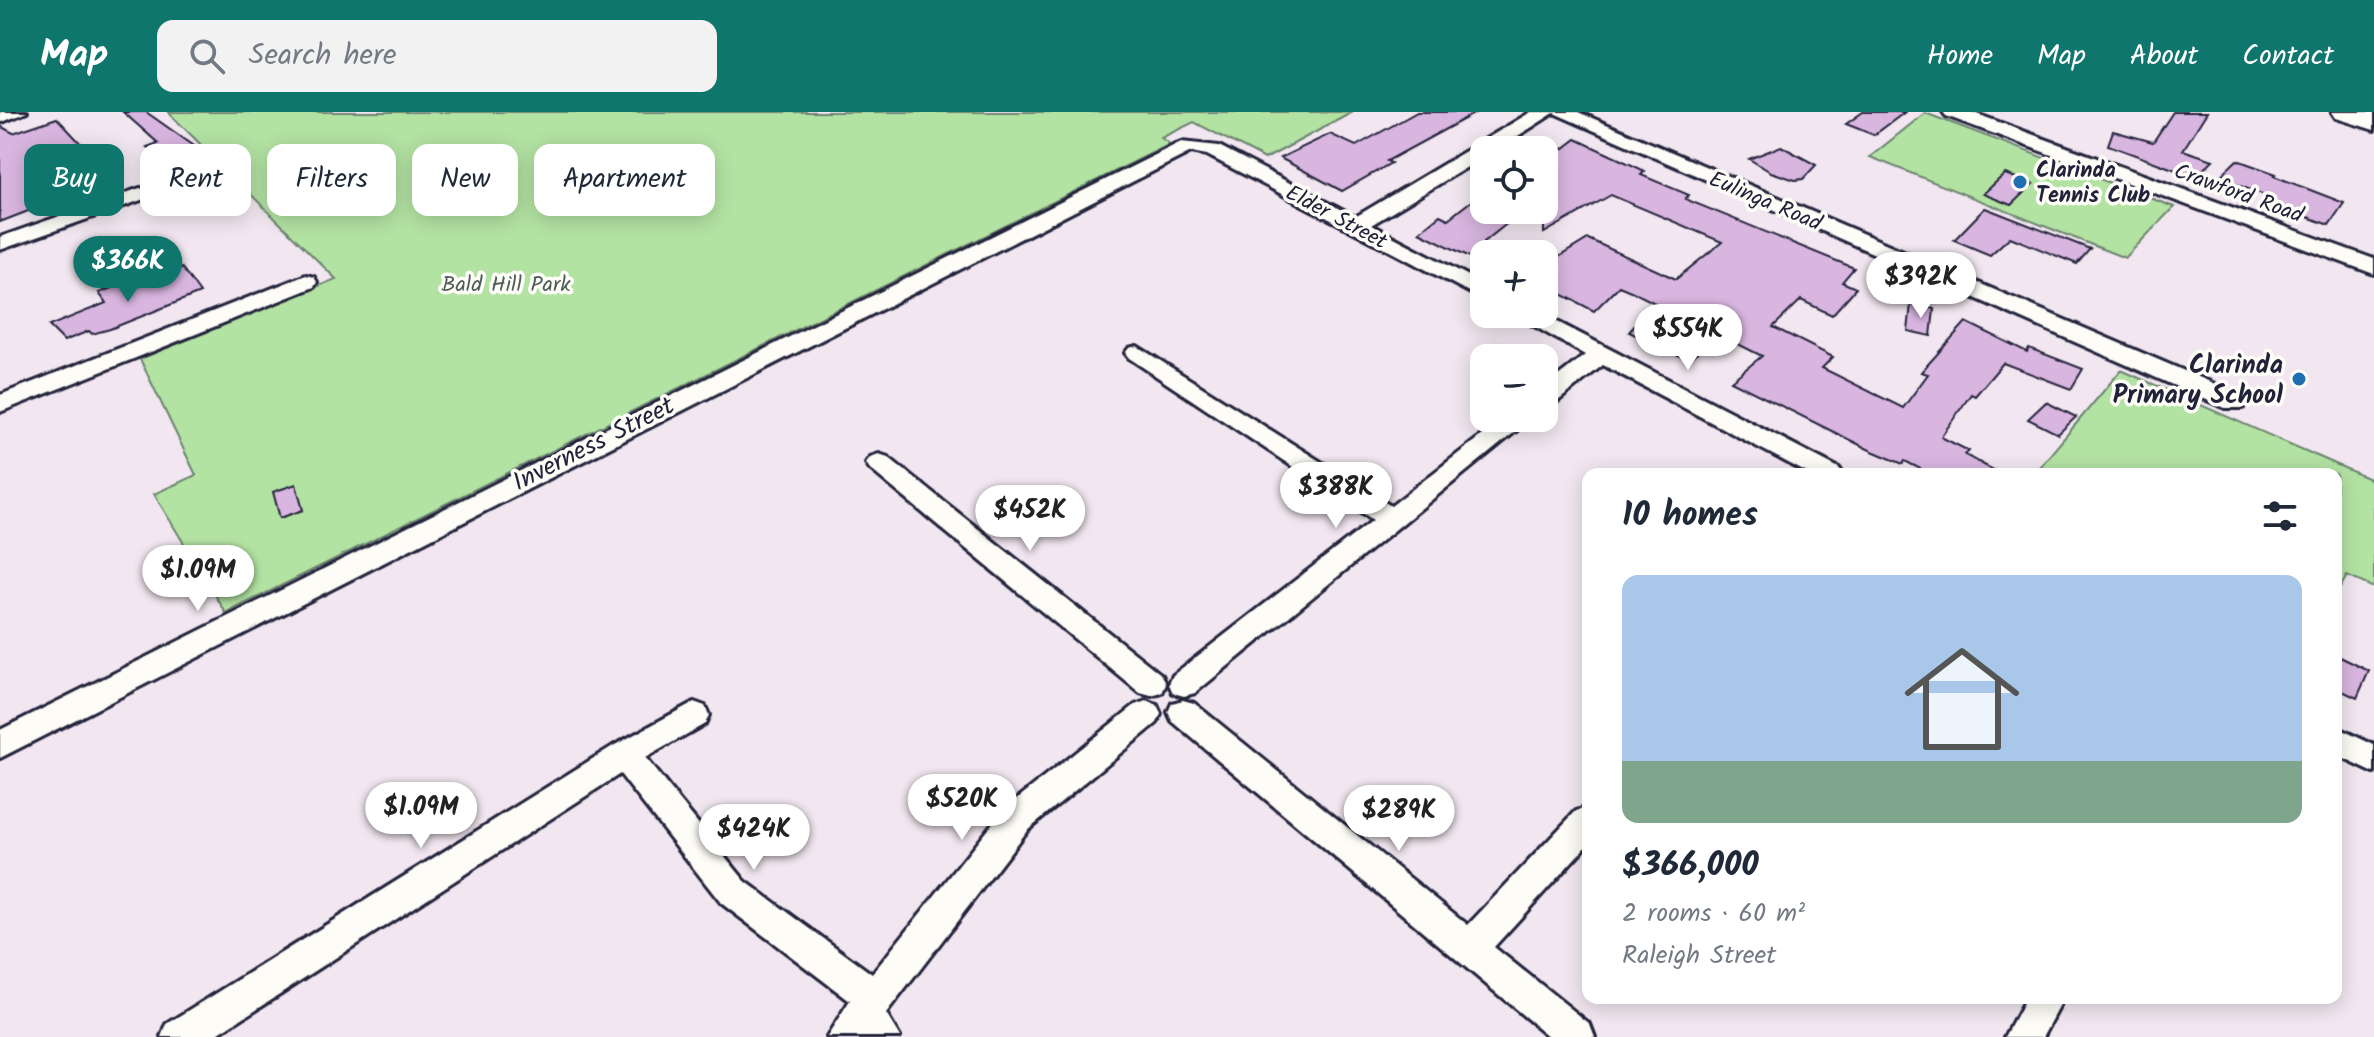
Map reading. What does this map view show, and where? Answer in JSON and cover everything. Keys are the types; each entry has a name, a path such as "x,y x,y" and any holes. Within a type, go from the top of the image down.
{"main road":[{"path":"2346,112 2374,121"}],"street":[{"path":"0,117 17,112"},
{"path":"1355,226 1545,112"},
{"name":"Eulinga Road","path":"1562,112 2234,402"},
{"name":"Crawford Road","path":"1953,112 2374,267"},
{"name":"Elder Street","path":"1188,146 1212,150 1470,286"},
{"name":"Inverness Street","path":"0,745 1188,146"},
{"path":"0,244 140,194"},
{"path":"0,404 306,282"},
{"path":"1551,328 1819,468"},
{"path":"1137,353 1391,519"},
{"path":"1558,388 1602,354"},
{"path":"879,463 1170,717 1184,698 1391,519 1502,432"},
{"path":"1184,698 1469,949 1577,1037"},
{"path":"624,755 733,892 867,1022 1015,820 1148,699"},
{"path":"180,1037 624,755 694,715"},
{"path":"2342,743 2374,760"},
{"path":"1469,949 1582,827"},
{"path":"2023,1037 2042,1004"}],"green space":[{"name":"Bald Hill Park","path":"168,112 1353,112 1265,159 1194,122 1161,138 1170,144 226,613 154,494 196,475 140,359 336,279 273,216 396,216 396,144 267,144 267,210 251,195 251,144 200,144"},
{"name":"Clarinda Tennis Club","path":"1925,113 2174,207 2125,258 1870,157"},
{"path":"2121,370 2374,481 2374,588 2347,576 2342,585 2342,468 2039,468"}],"building":[{"path":"123,112 146,112 191,144 155,144 158,143"},
{"path":"1417,112 1477,112 1387,161 1391,163 1342,191 1280,158 1330,134 1356,146"},
{"path":"1863,112 1905,112 1874,135 1846,124"},
{"path":"2173,112 2207,112 2183,150 2213,160 2195,177 2108,145 2113,131 2153,142"},
{"path":"57,118 81,144 24,144 24,213 0,222 0,126 13,133"},
{"path":"1576,139 1645,171 1641,175 1689,195 1685,199 1854,268 1842,282 1856,288 1832,315 1801,300 1773,327 1833,357 1822,368 1903,408 1928,374 1921,372 1966,322 2027,352 2029,348 2083,369 2071,389 2003,363 1975,396 1971,394 1941,437 1969,451 1965,455 1990,468 1918,468 1870,450 1731,381 1762,356 1718,334 1689,360 1629,332 1655,303 1619,286 1594,311 1558,292 1558,257 1588,239 1676,279 1722,242 1611,195 1544,233 1544,224 1558,224 1558,153"},
{"path":"1781,146 1816,165 1803,179 1795,180 1771,172 1749,159"},
{"path":"2237,160 2344,203 2329,225 2269,203 2273,198 2218,178"},
{"path":"2005,174 2033,184 2011,205 1983,194"},
{"path":"1470,202 1470,224 1506,224 1486,240 1470,240 1470,257 1419,232 1440,215 1448,219"},
{"path":"1985,208 2090,249 2077,264 2010,237 1990,255 1954,240"},
{"path":"182,268 200,293 110,329 92,334 89,331 64,341 49,326 106,303 99,293 131,280 136,287"},
{"path":"1911,304 1934,309 1931,336 1908,331"},
{"path":"2046,402 2076,417 2058,434 2028,419"},
{"path":"296,484 303,510 280,518 273,492"},
{"path":"2342,658 2369,671 2357,698 2342,691"}],"place":[{"name":"Clarinda Tennis Club","path":"2020,182"},
{"name":"Clarinda Primary School","path":"2299,379"}]}
